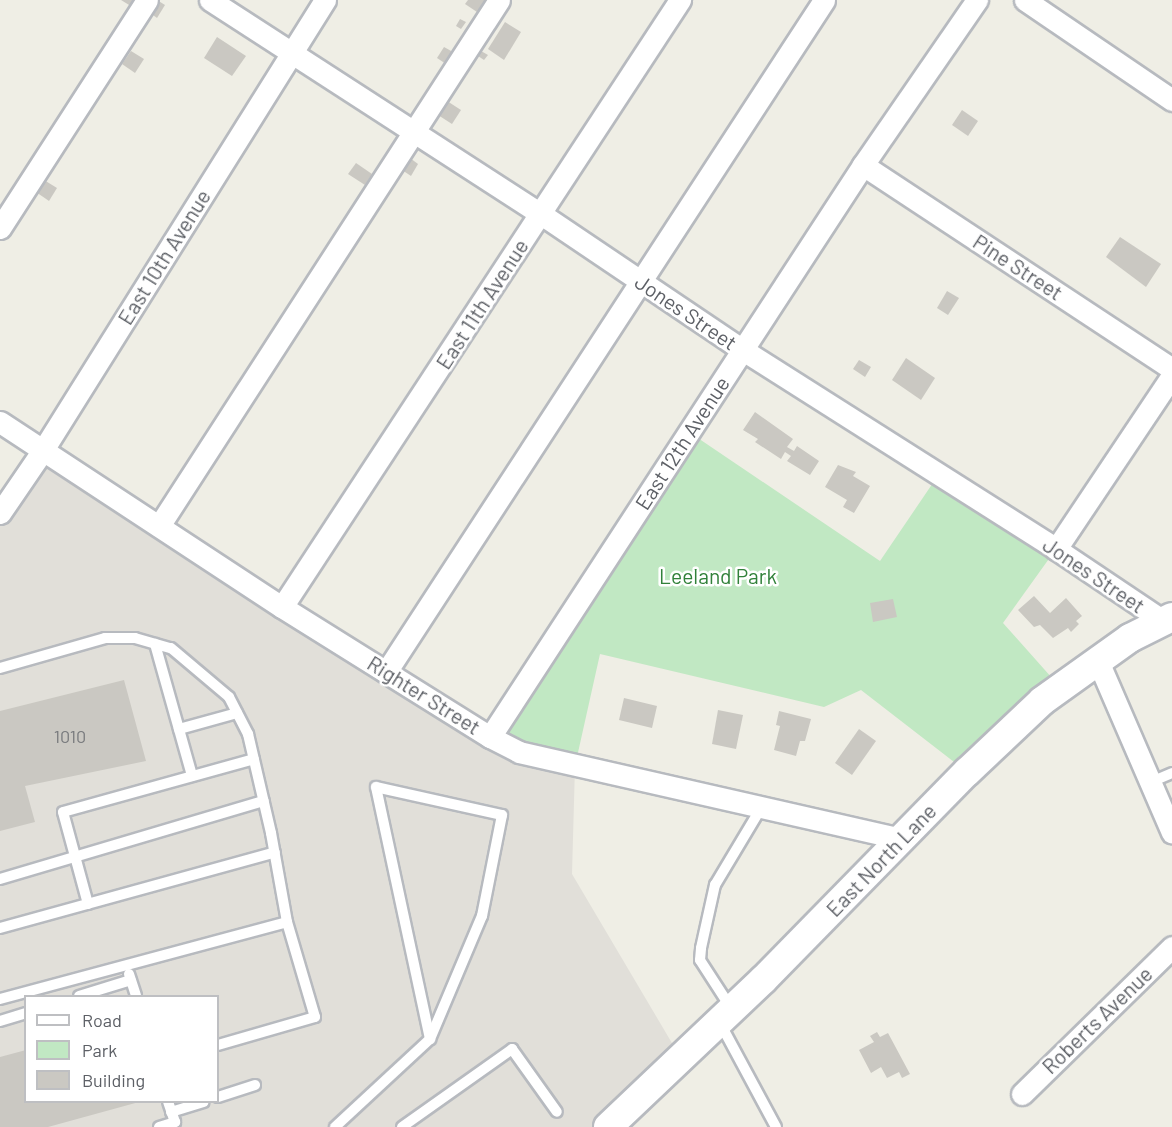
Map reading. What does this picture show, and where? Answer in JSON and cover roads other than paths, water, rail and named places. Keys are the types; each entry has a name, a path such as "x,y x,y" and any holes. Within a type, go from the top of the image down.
{"street":[{"path":"0,228 147,0"},
{"name":"Jones Street","path":"210,0 541,214 743,350 1168,619"},
{"name":"East 10th Avenue","path":"0,513 43,450 326,0"},
{"path":"159,526 499,0"},
{"name":"East 11th Avenue","path":"282,607 680,0"},
{"path":"387,672 824,0"},
{"name":"East 12th Avenue","path":"490,737 863,165 977,0"},
{"path":"1025,0 1172,100"},
{"name":"Pine Street","path":"863,165 1172,369"},
{"path":"1056,549 1172,376"},
{"name":"Righter Street","path":"0,422 282,607 490,737 519,752 903,839"},
{"name":"East North Lane","path":"608,1127 726,1016 1011,729 1042,701 1097,659 1168,619"},
{"path":"1097,659 1172,832"},
{"name":"Roberts Avenue","path":"1022,1094 1172,947"}],"lane":[{"path":"0,668 105,638 135,638 171,648 229,697 248,734 275,852 287,922 315,1017 219,1045"},
{"path":"155,644 192,776"},
{"path":"179,729 237,713"},
{"path":"88,904 63,812 254,759"},
{"path":"1151,782 1172,773"},
{"path":"335,1127 430,1039 483,916 502,815 376,787 430,1039"},
{"path":"0,879 264,801"},
{"path":"761,808 715,885 700,960 776,1127"},
{"path":"0,928 275,852"},
{"path":"0,999 287,922"},
{"path":"126,965 136,995"},
{"path":"82,995 131,980"},
{"path":"0,1021 24,1014"},
{"path":"402,1127 512,1049 557,1112"},
{"path":"219,1097 255,1085"},
{"path":"159,1127 175,1122 170,1107 192,1103"}],"park label":[{"name":"Leeland Park","path":"718,576"}]}
